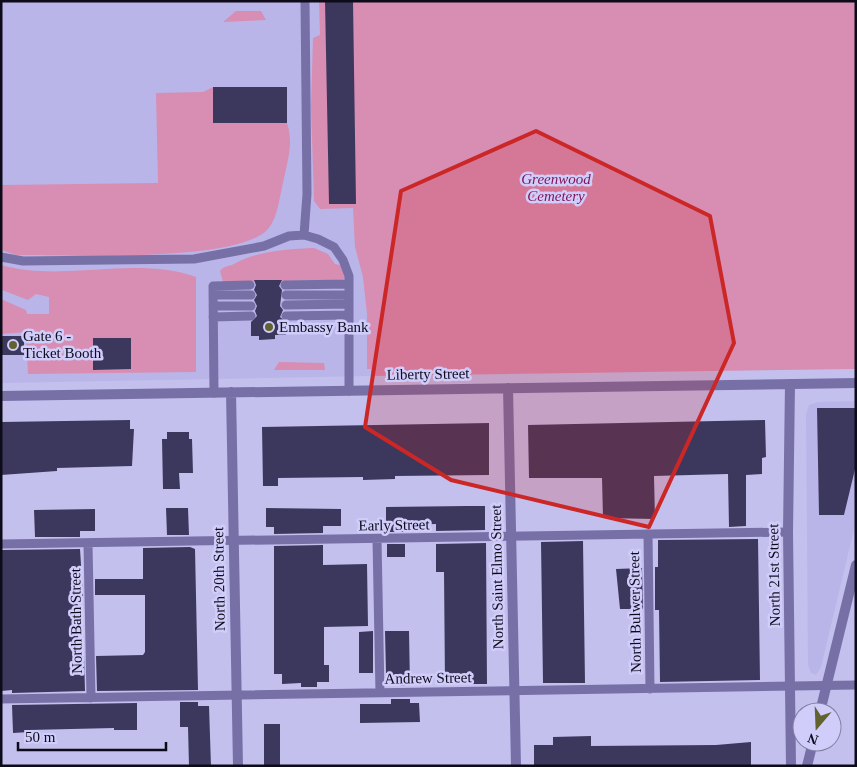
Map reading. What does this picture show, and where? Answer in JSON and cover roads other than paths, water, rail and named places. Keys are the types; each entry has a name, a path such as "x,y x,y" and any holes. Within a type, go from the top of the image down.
{"street":[{"name":"Liberty Street","path":"1,396 856,383"},
{"name":"North 21st Street","path":"790,384 788,532 791,766"},
{"name":"North Saint Elmo Street","path":"508,388 516,766"},
{"name":"North 20th Street","path":"231,392 238,766"},
{"path":"822,702 856,565"},
{"path":"807,766 810,752"}],"lane":[{"path":"304,235 307,194 305,1"},
{"path":"1,258 23,261 194,260 264,246 289,236 304,235 318,238 334,247 343,260 348,276 350,391"},
{"path":"285,285 348,284"},
{"path":"214,392 213,286 250,285"},
{"path":"213,295 251,295"},
{"path":"286,295 349,300"},
{"path":"286,305 349,300"},
{"path":"213,306 251,306"},
{"path":"286,316 349,315"},
{"path":"213,317 251,316"},
{"name":"Early Street","path":"1,544 234,540 377,540 788,532"},
{"name":"North Bulwer Street","path":"648,534 650,689"},
{"path":"377,540 380,693"},
{"name":"North Bath Street","path":"88,544 91,698"},
{"name":"Andrew Street","path":"1,699 856,685"}],"place":[{"name":"Embassy Bank","path":"269,327"},
{"name":"Gate 6 - Ticket Booth","path":"13,345"}],"park label":[{"name":"Greenwood Cemetery","path":"556,188"}]}
